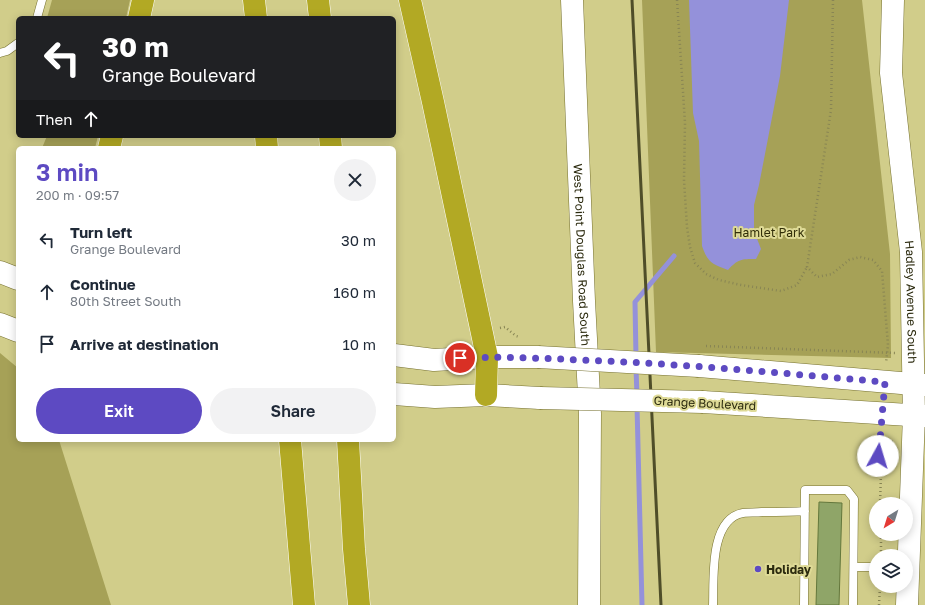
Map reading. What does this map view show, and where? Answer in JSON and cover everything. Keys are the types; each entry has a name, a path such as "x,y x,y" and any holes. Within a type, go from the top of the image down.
{"highway":[{"path":"139,16 143,0"},
{"path":"254,0 256,16"},
{"path":"318,0 320,16"},
{"path":"410,0 435,109 487,357 486,395"},
{"path":"290,442 304,605"},
{"path":"348,442 354,549 359,605"}],"street":[{"name":"West Point Douglas Road South","path":"572,0 590,414 589,605"},
{"name":"Hadley Avenue South","path":"893,0 891,72 911,252 913,355 919,385 919,416 914,507 909,549"},
{"path":"0,272 16,278"},
{"path":"0,324 16,330"},
{"path":"396,355 434,360 487,357 700,356 885,382 919,385"},
{"name":"Grange Boulevard","path":"396,394 435,397 486,395 540,398 703,402 919,416"},
{"name":"Hadley Avenue South","path":"907,593 907,605"}],"lane":[{"path":"37,16 42,0"},
{"path":"0,53 7,51 16,44"},
{"path":"804,605 805,490 847,490 854,499 854,605"},
{"path":"714,605 715,558 717,545 725,524 733,517 743,513 805,512"},
{"path":"854,567 869,567"}],"path":[{"path":"677,0 684,123 684,180 687,227 690,247 695,263 706,274 719,280 781,291 798,285 807,267 831,110 833,0"},
{"path":"807,267 817,277 832,274 849,260 860,257 872,260 882,271 887,352 885,382"},
{"path":"700,356 887,352 913,355"},
{"path":"880,497 881,474 876,446 880,440 882,414"},
{"path":"879,605 880,593"}],"green space":[{"path":"52,0 130,0 126,16 48,16"},
{"name":"Hamlet Park","path":"642,0 862,0 890,254 891,358 656,352"},
{"path":"46,138 98,138 96,146 43,146"},
{"path":"0,353 16,366 16,442 60,442 111,605 0,605"}],"shaded area":[{"path":"689,0 789,0 780,76 754,205 754,231 761,249 756,259 740,260 728,270 711,262 706,256 702,246 699,141 693,113"}],"building":[{"path":"819,502 842,503 839,605 816,605"}],"waterway":[{"path":"636,358 635,302 674,256"},
{"path":"636,368 637,396"},
{"path":"637,406 642,605"}],"railway":[{"path":"632,0 661,605"}],"place":[{"name":"Holiday","path":"758,569"}],"route":[{"path":"460,358 538,357 699,366 885,382 880,440 876,446 878,456"}]}
